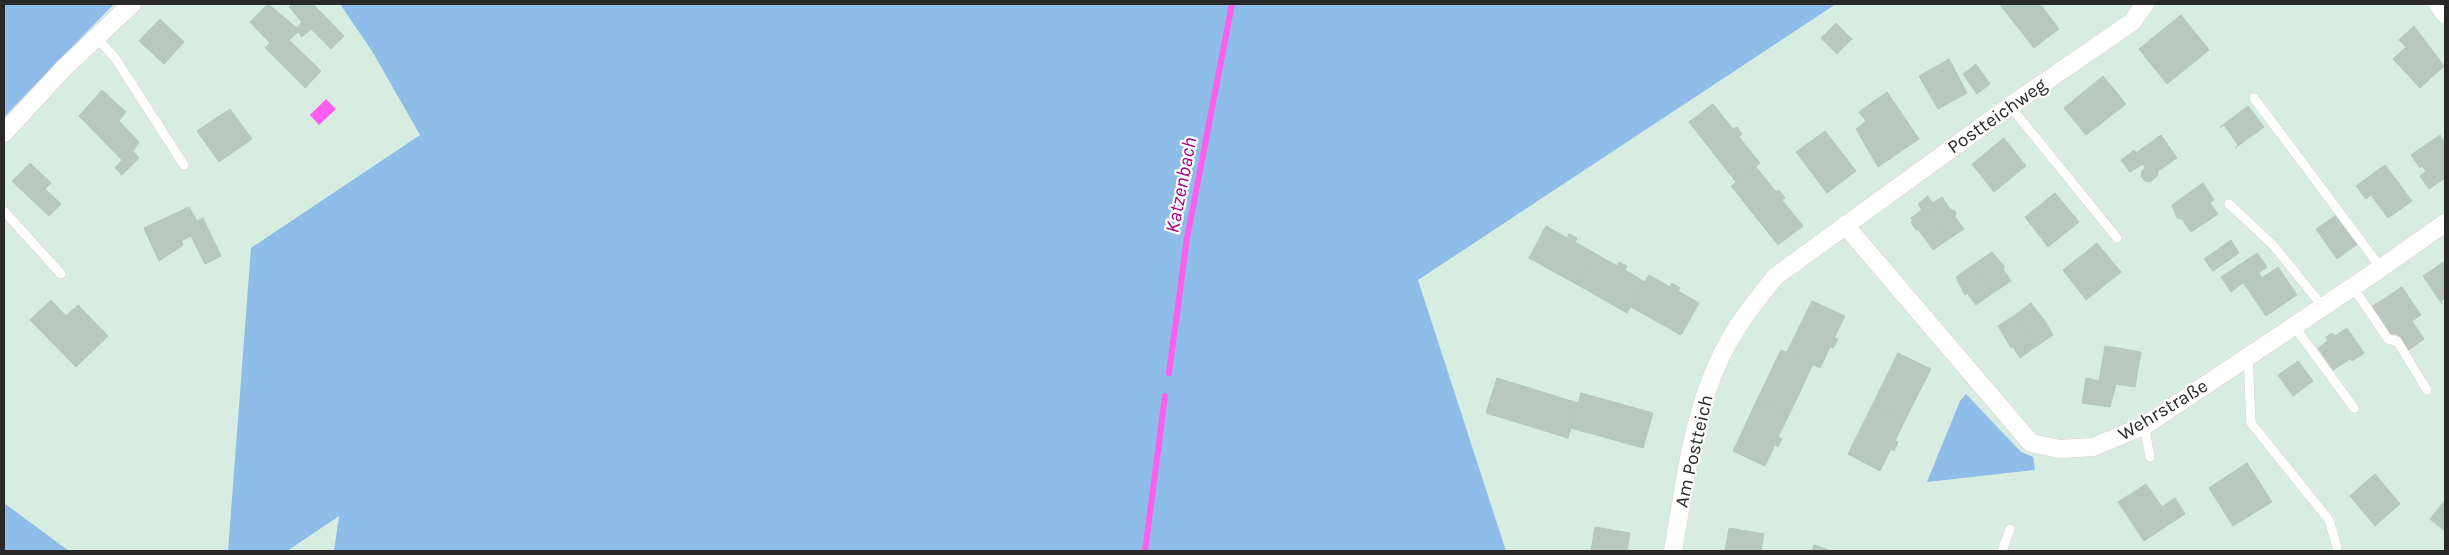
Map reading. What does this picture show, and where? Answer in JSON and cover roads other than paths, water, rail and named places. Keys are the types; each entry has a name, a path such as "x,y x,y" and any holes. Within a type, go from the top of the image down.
{"street":[{"path":"4,133 96,37 132,4"},
{"name":"Postteichweg","path":"1845,225 2010,106 2132,22 2145,4"},
{"path":"2438,4 2445,14"},
{"name":"Wehrstraße","path":"1845,225 2031,443 2060,449 2093,447 2144,426 2353,287 2445,222"},
{"name":"Am Postteich","path":"1673,551 1699,414 1717,365 1747,311 1776,276 1845,225"}],"lane":[{"path":"96,37 115,58 184,165"},
{"path":"2254,98 2380,268"},
{"path":"2010,106 2117,238"},
{"path":"2229,204 2274,246 2323,307"},
{"path":"4,211 61,274"},
{"path":"2353,287 2388,339 2397,341 2426,390"},
{"path":"2294,326 2354,408"},
{"path":"2248,356 2251,423 2329,520 2337,548"},
{"path":"2144,426 2150,457"},
{"path":"2002,551 2010,529"}],"waterway":[{"name":"Katzenbach","path":"1169,373 1187,238 1232,4"},
{"name":"Katzenbach","path":"1145,551 1165,396"}]}
